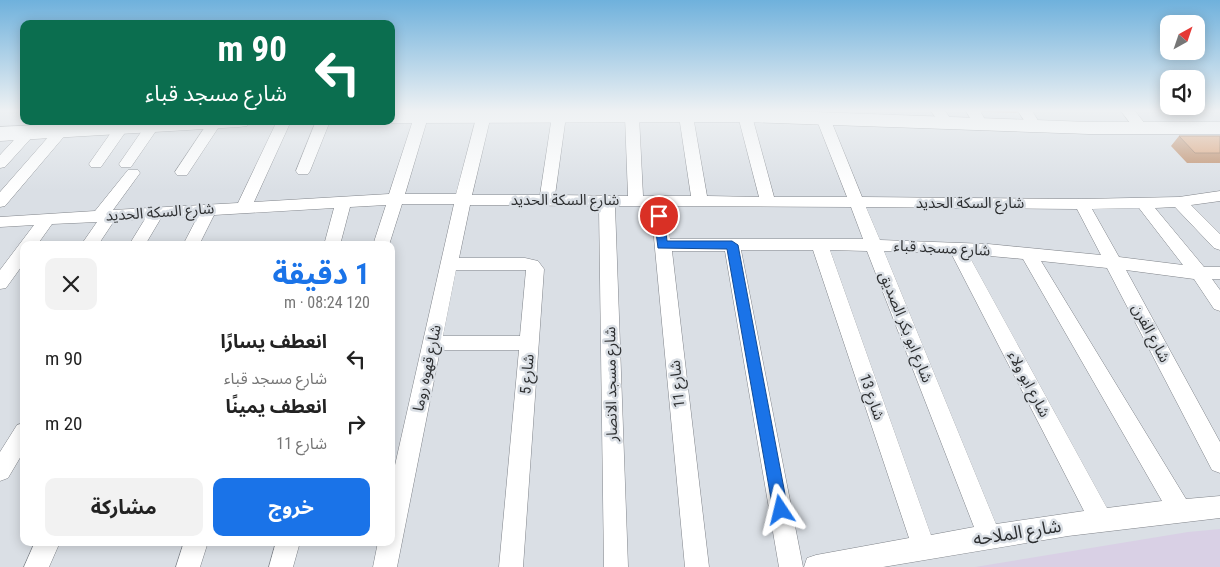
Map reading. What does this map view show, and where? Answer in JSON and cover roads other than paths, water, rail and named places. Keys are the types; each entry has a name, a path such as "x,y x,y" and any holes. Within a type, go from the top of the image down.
{"street":[{"path":"0,164 24,137"},
{"path":"0,202 56,137"},
{"path":"96,164 115,137"},
{"path":"91,241 147,137"},
{"path":"182,172 205,137"},
{"path":"244,206 276,137"},
{"path":"303,171 316,137"},
{"path":"382,241 395,199 418,137"},
{"name":"شارع قهوه روما","path":"395,518 463,199 479,137"},
{"path":"548,200 556,137"},
{"path":"633,137 636,201"},
{"path":"689,137 700,202"},
{"path":"751,137 768,202"},
{"name":"شارع ابو بكر الصديق","path":"832,137 989,536"},
{"name":"شارع السكة الحديد","path":"0,222 244,206 395,199 1082,204 1179,202 1220,196"},
{"path":"333,241 344,201"},
{"name":"شارع مسجد الانصار","path":"607,201 616,567"},
{"name":"شارع 11","path":"658,201 697,567"},
{"path":"1179,202 1220,244"},
{"path":"1143,203 1199,273 1220,304"},
{"name":"شارع الفرن","path":"1082,204 1220,463"},
{"path":"193,241 209,209"},
{"path":"139,241 157,212"},
{"path":"31,241 47,219"},
{"name":"شارع مسجد قباء","path":"662,245 956,248 1028,253 1199,273 1220,273"},
{"path":"732,245 791,567"},
{"name":"شارع 13","path":"820,246 924,548"},
{"name":"شارع ابو ولاء","path":"956,248 1101,520"},
{"path":"1028,253 1180,510"},
{"path":"0,283 20,256"},
{"name":"شارع 5","path":"449,264 532,265 535,269 511,567"},
{"path":"433,343 530,343"},
{"path":"0,471 20,438"},
{"name":"شارع الملاحه","path":"816,567 989,536 1220,506"},
{"path":"36,567 46,546"},
{"path":"188,567 195,546"},
{"path":"280,567 287,546"},
{"path":"385,567 389,546"}]}
